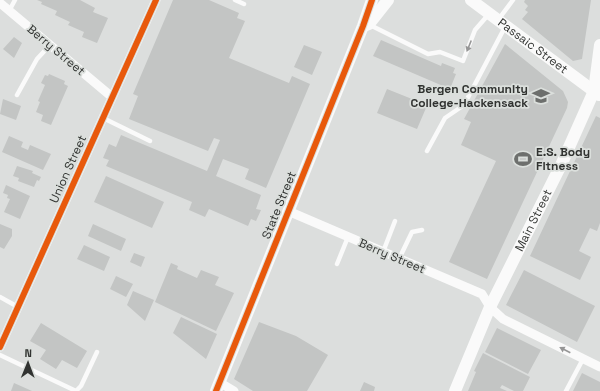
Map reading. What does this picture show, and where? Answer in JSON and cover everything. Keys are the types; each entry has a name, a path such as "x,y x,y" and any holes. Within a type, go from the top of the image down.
{"street":[{"name":"Union Street","path":"0,347 156,0"},
{"path":"366,25 372,0"},
{"name":"State Street","path":"218,387 288,212 366,25 388,0"},
{"name":"Passaic Street","path":"472,0 597,94"},
{"name":"Berry Street","path":"0,3 112,97"},
{"name":"Main Street","path":"455,391 490,307 597,94 600,45"},
{"name":"Berry Street","path":"288,212 482,294 490,307 503,319 600,367"},
{"path":"218,387 234,391"}],"lane":[{"path":"9,11 15,0"},
{"path":"235,0 244,4"},
{"path":"426,151 445,118 464,105 498,20 513,0"},
{"path":"366,25 428,54 440,52 463,61 475,30 498,20"},
{"path":"17,94 37,59 50,45"},
{"path":"103,118 150,141"},
{"path":"383,252 395,221"},
{"path":"399,259 412,232 422,230"},
{"path":"337,264 348,237"},
{"path":"0,298 18,307"},
{"path":"0,355 76,391 81,386 97,352"},
{"path":"566,391 583,359"}],"building":[{"path":"37,0 80,0 95,8 93,12 108,18 97,43 82,37 84,32 68,25 70,22 55,15 57,11 41,4 42,2"},
{"path":"173,0 209,0 239,13 237,18 245,21 229,58 289,83 292,76 310,84 266,188 245,179 249,169 223,159 216,176 261,195 256,209 261,210 256,221 251,219 248,226 209,209 205,217 189,210 192,202 106,166 109,160 103,158 109,144 116,147 121,135 207,171 220,140 214,138 208,151 129,119 138,96 133,94"},
{"path":"525,0 591,0 582,59 573,61 522,19 528,12 525,10 528,6 524,2"},
{"path":"14,37 22,43 14,58 3,49"},
{"path":"381,40 441,66 442,63 455,68 453,73 456,74 450,89 373,56"},
{"path":"505,44 563,91 568,102 567,108 487,279 449,262 496,161 461,145 471,122 464,119"},
{"path":"304,45 322,52 312,75 294,67"},
{"path":"49,74 65,81 64,84 68,86 51,125 41,121 43,115 36,112 40,102 38,101 45,85 41,83 45,75 48,76"},
{"path":"387,89 422,103 421,106 426,108 417,129 377,113"},
{"path":"3,99 21,106 16,120 0,114"},
{"path":"596,116 600,118 600,223 597,231 590,228 579,251 591,257 580,280 530,256"},
{"path":"9,136 23,142 21,147 28,150 30,145 51,154 43,170 2,152"},
{"path":"17,166 33,171 32,173 41,177 39,181 37,180 34,187 18,181 19,178 13,176"},
{"path":"106,176 164,202 152,228 94,202"},
{"path":"6,185 30,196 20,219 4,212 10,199 7,198 8,195 3,193"},
{"path":"0,224 12,229 12,236 4,249 0,247"},
{"path":"93,224 126,239 121,251 88,236"},
{"path":"84,245 110,257 104,271 77,259"},
{"path":"134,253 145,257 141,267 130,262"},
{"path":"171,263 178,266 177,269 197,278 201,270 219,277 215,285 234,293 216,331 155,302"},
{"path":"524,270 595,306 577,342 506,305"},
{"path":"116,276 133,284 126,297 110,289"},
{"path":"133,291 154,300 145,321 127,305"},
{"path":"181,317 217,334 206,359 173,333"},
{"path":"259,322 296,336 328,355 307,391 253,391 234,379"},
{"path":"41,323 87,351 77,368 62,360 56,369 40,359 46,350 30,341"},
{"path":"497,328 541,350 528,374 485,352"},
{"path":"483,353 530,377 523,391 514,391 502,385 500,388 507,391 468,391 476,372 474,371"},
{"path":"582,373 600,382 600,391 573,391"},
{"path":"364,382 375,387 374,391 360,391"},
{"path":"14,383 32,391 11,391"}],"cycle path":[{"path":"0,347 156,0"},
{"path":"216,391 363,26 372,0"}],"place":[{"name":"Bergen Community College-Hackensack","path":"541,96"},
{"name":"E.S. Body Fitness","path":"523,159"}]}
